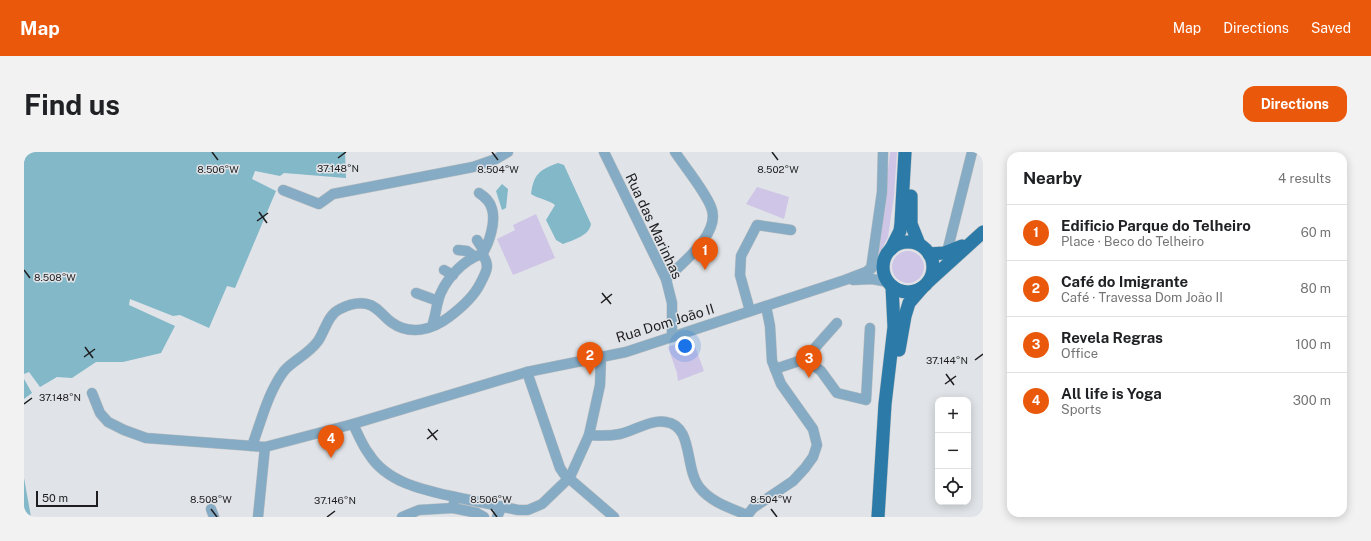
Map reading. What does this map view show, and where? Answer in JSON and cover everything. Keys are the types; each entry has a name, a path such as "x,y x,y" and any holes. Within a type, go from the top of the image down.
{"main road":[{"path":"878,517 886,404 894,328 890,284 884,272 888,253 900,231 905,152"},
{"path":"890,284 906,292 925,284 933,267 929,254 919,244 911,224 912,152"},
{"path":"929,254 949,257 972,244 983,231"},
{"path":"884,447 905,316 909,303 949,257 983,231"},
{"path":"888,253 904,243 919,244"}],"street":[{"path":"282,190 319,204 334,194 473,167 496,159 508,152"},
{"name":"Rua das Marinhas","path":"604,152 666,279 672,303 672,337"},
{"path":"666,279 698,249 713,223 712,207 675,152"},
{"path":"871,268 882,192 883,152"},
{"path":"949,257 972,152"},
{"path":"432,326 438,301 445,285 453,275 480,254 488,244 493,210 488,199 479,192"},
{"path":"750,311 740,275 741,256 757,225 792,230"},
{"path":"477,240 480,254"},
{"path":"252,446 276,382 285,369 304,356 318,340 331,317 338,309 354,303 368,304 391,322 407,330 422,331 443,322 461,308 477,291 487,270 487,261 480,254 458,250"},
{"path":"845,280 871,268 888,253"},
{"path":"444,270 453,275"},
{"path":"845,280 872,279 890,284"},
{"name":"Rua Dom João II","path":"92,393 100,413 108,422 146,438 265,447 353,424 527,372 626,352 845,280"},
{"path":"416,293 438,301"},
{"path":"590,435 604,436 619,434 659,421 674,424 680,428 684,435 690,466 700,488 712,499 746,516 758,504 793,482 813,457 817,445 813,429 781,384 772,361 770,326 766,306"},
{"path":"775,369 805,359 837,323"},
{"path":"805,359 821,371 837,393 866,400 870,328"},
{"path":"353,424 369,455 382,469 409,485 455,497 523,510 538,507 547,501 570,478 590,435 600,385 601,356"},
{"path":"527,372 560,468 564,474 614,517"},
{"path":"258,517 265,447"},
{"path":"453,508 455,497"},
{"path":"497,517 502,506"},
{"path":"402,517 419,510 453,508 477,513 484,517"}],"shaded area":[{"path":"890,152 897,152 894,196 888,237 878,257"},
{"path":"757,187 789,197 784,219 746,204"},
{"path":"536,214 555,258 513,275 497,239 515,230 513,225"},
{"path":"908,251 919,256 924,267 919,278 908,283 897,278 892,267 897,256"},
{"path":"692,338 704,371 678,381 677,373 668,347"}],"water":[{"path":"24,152 345,152 346,178 284,173 280,176 255,171 252,179 276,191 235,288 227,286 209,328 180,315 173,316 130,299 129,305 175,326 161,353 123,362 96,362 72,378 57,377 40,387 29,372 24,374"},
{"path":"558,163 564,165 591,224 590,228 584,235 563,244 556,240 546,220 555,205 531,194 532,187 538,174 546,168"},
{"path":"502,184 508,189 506,208 502,210 496,191"},
{"path":"24,379 32,393 24,399"},
{"path":"24,478 31,517 24,517"}],"place":[{"name":"Edificio Parque do Telheiro","path":"705,270"},
{"name":"Café do Imigrante","path":"590,375"},
{"name":"Revela Regras","path":"809,378"},
{"name":"All life is Yoga","path":"331,458"}]}
